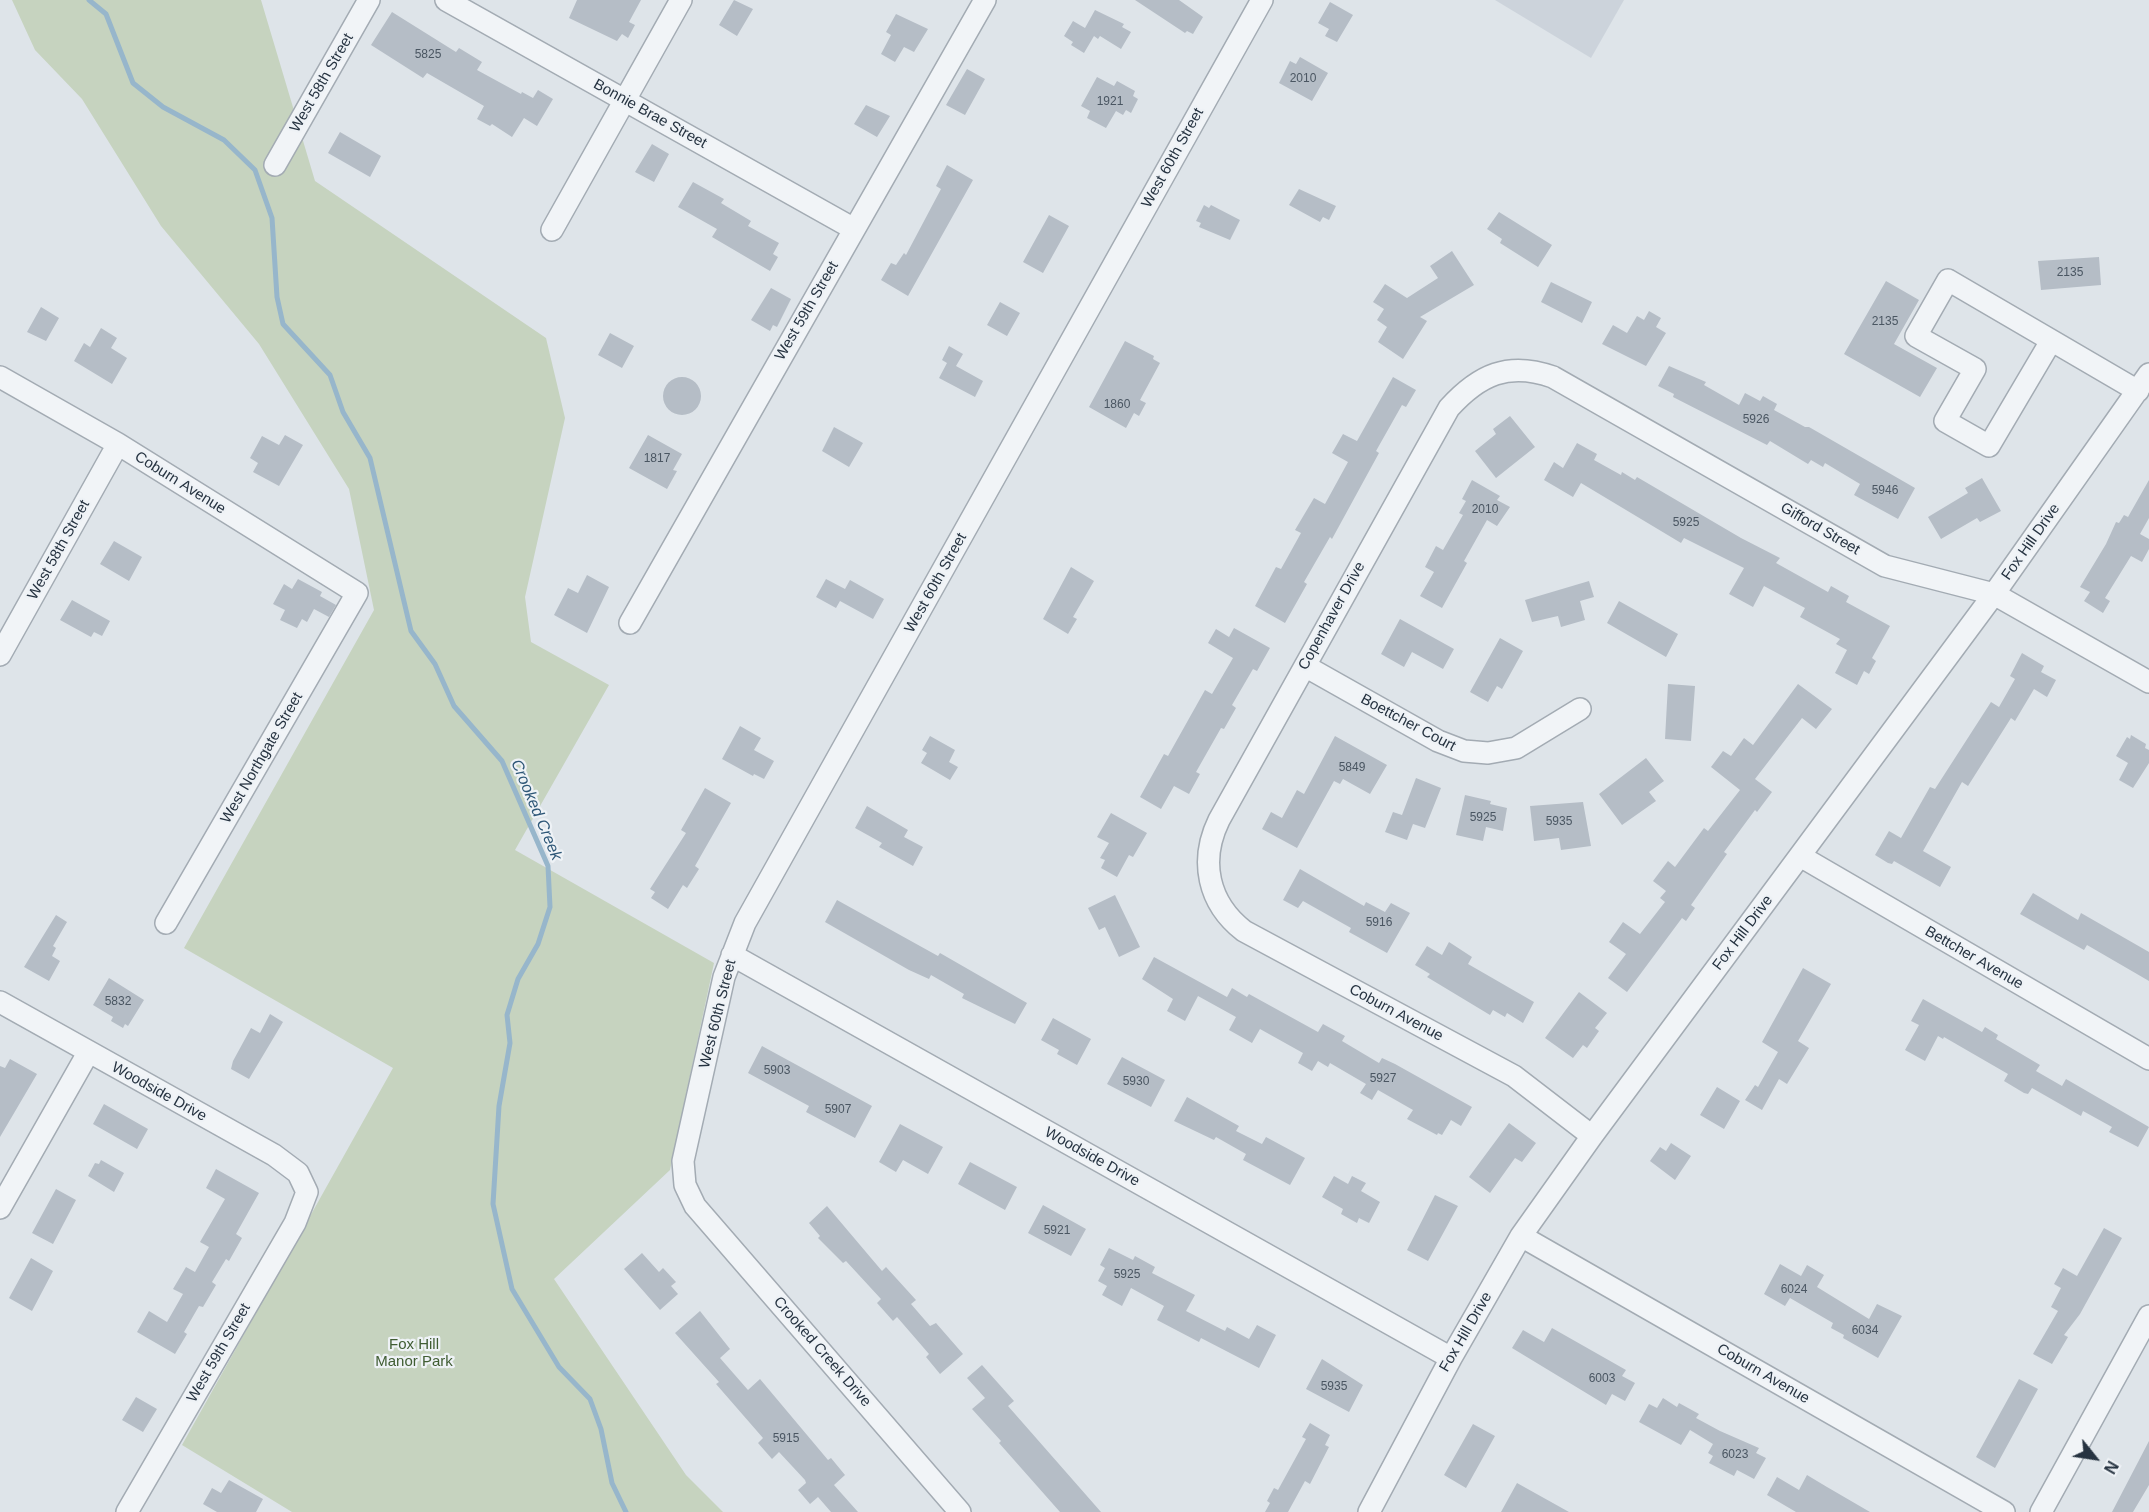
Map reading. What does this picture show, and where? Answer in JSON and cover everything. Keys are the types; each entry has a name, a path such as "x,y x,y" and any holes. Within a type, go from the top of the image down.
{"street":[{"name":"West 58th Street","path":"275,165 369,0"},
{"name":"Bonnie Brae Street","path":"446,0 854,229"},
{"path":"552,230 681,0"},
{"name":"West 59th Street","path":"630,623 985,0"},
{"name":"West 60th Street","path":"687,1191 683,1179 682,1161 720,995 745,923 1262,0"},
{"path":"2052,341 1989,446 1945,421 1975,369 1916,336 1948,280 2052,341 2143,383"},
{"name":"Gifford Street","path":"1496,373 1524,370 1552,377 1885,566 1994,594 2149,682"},
{"name":"Copenhaver Drive","path":"1209,883 1208,855 1211,835 1449,408 1475,382 1496,373"},
{"name":"Coburn Avenue","path":"0,377 118,444 357,593"},
{"name":"Fox Hill Drive","path":"1369,1512 1451,1358 1521,1236 1592,1136 1994,594 2143,383"},
{"name":"West 58th Street","path":"0,655 118,444"},
{"name":"West Northgate Street","path":"166,923 357,593"},
{"name":"Boettcher Court","path":"1305,666 1438,741 1464,751 1488,753 1516,748 1580,709"},
{"name":"Bettcher Avenue","path":"1800,856 2149,1059"},
{"name":"Coburn Avenue","path":"1209,883 1223,910 1244,931 1514,1076 1592,1136"},
{"name":"Woodside Drive","path":"732,955 1451,1358"},
{"name":"Woodside Drive","path":"0,1002 274,1155 298,1173 307,1192"},
{"path":"0,1208 88,1053"},
{"name":"Crooked Creek Drive","path":"687,1191 699,1210 960,1512"},
{"name":"West 59th Street","path":"127,1512 295,1223 307,1192"},
{"name":"Coburn Avenue","path":"1521,1236 2004,1512"},
{"path":"2041,1512 2149,1316"}],"shaded area":[{"path":"1495,0 1624,0 1591,58"}],"green space":[{"name":"Fox Hill Manor Park","path":"12,0 261,0 315,181 546,338 565,418 525,597 531,642 609,685 515,850 714,963 670,1170 554,1279 686,1475 723,1512 292,1512 182,1445 393,1068 184,948 374,610 349,489 259,344 161,226 82,99 35,50"}],"building":[{"path":"577,0 641,0 629,22 635,25 628,38 622,34 617,41 569,18"},
{"path":"734,0 753,9 737,36 719,25"},
{"path":"1135,0 1179,0 1203,17 1193,34 1187,31 1185,33"},
{"path":"1330,2 1353,15 1337,42 1325,36 1329,29 1318,23"},
{"path":"1095,10 1124,24 1122,27 1131,32 1121,49 1100,36 1098,39 1094,36 1084,53 1071,45 1073,42 1064,36 1073,21 1085,28"},
{"path":"392,12 456,52 459,48 482,62 477,70 521,94 522,92 533,98 538,90 553,99 537,126 524,118 512,137 492,124 490,126 477,119 484,106 427,73 423,78 371,45"},
{"path":"896,14 928,29 914,52 904,47 895,62 881,54 891,35 886,32"},
{"path":"1300,57 1328,73 1312,101 1279,83 1290,61 1296,64"},
{"path":"967,69 985,79 965,115 946,105"},
{"path":"1097,77 1114,86 1117,81 1135,91 1133,96 1138,99 1131,113 1126,110 1123,115 1116,111 1106,128 1087,118 1090,111 1081,106"},
{"path":"866,105 890,116 877,137 854,124"},
{"path":"340,132 381,156 370,177 328,153"},
{"path":"652,144 669,154 654,182 635,172"},
{"path":"947,165 973,180 908,296 881,280 891,263 896,265 904,253 906,255 941,189 936,186"},
{"path":"693,182 724,199 721,203 751,221 748,226 779,243 773,254 778,257 770,271 712,237 717,229 678,207"},
{"path":"1299,189 1336,206 1329,220 1323,217 1320,222 1289,205"},
{"path":"1204,205 1209,208 1211,205 1240,220 1230,240 1199,227 1201,223 1196,221"},
{"path":"1499,212 1552,245 1538,267 1500,243 1502,239 1487,229"},
{"path":"1049,215 1069,226 1043,273 1023,262"},
{"path":"1452,251 1474,285 1420,317 1427,321 1403,359 1378,342 1387,327 1377,320 1384,309 1373,302 1385,284 1407,298 1438,278 1430,266"},
{"path":"2099,257 2101,285 2041,290 2038,261"},
{"path":"1886,281 1919,300 1894,344 1937,368 1920,397 1844,354"},
{"path":"1551,282 1592,302 1582,323 1541,302"},
{"path":"771,288 791,299 777,327 773,325 770,331 751,320"},
{"path":"1000,302 1020,313 1007,336 987,325"},
{"path":"41,307 59,318 46,341 27,332"},
{"path":"1649,311 1661,318 1656,327 1666,333 1646,366 1602,344 1613,325 1627,333 1637,316 1644,320"},
{"path":"101,328 117,338 111,348 127,358 112,384 74,361 84,343 90,347"},
{"path":"610,333 634,346 622,368 598,355"},
{"path":"1125,341 1154,356 1153,359 1160,363 1140,400 1146,403 1139,416 1134,413 1126,428 1089,407"},
{"path":"949,346 963,354 956,366 983,381 975,397 939,378 947,363 942,360"},
{"path":"1669,366 1706,382 1704,385 1739,405 1745,393 1760,401 1763,396 1777,404 1774,410 1809,427 1915,488 1898,519 1854,495 1860,484 1825,463 1823,467 1811,460 1808,464 1770,441 1767,445 1673,397 1674,394 1658,386"},
{"path":"682,377 695,383 701,396 695,409 682,415 669,409 663,396 669,383"},
{"path":"1393,377 1416,390 1406,407 1402,405 1376,451 1379,453 1332,539 1330,537 1304,582 1307,584 1285,623 1255,606 1276,567 1281,569 1301,533 1295,530 1314,498 1325,504 1348,462 1332,453 1343,434 1357,441"},
{"path":"1510,416 1535,447 1496,478 1475,451 1496,434 1493,429"},
{"path":"834,427 863,443 849,467 822,451"},
{"path":"285,435 303,445 279,486 253,472 258,463 250,458 262,436 279,445"},
{"path":"648,435 682,454 673,470 677,471 667,489 629,468"},
{"path":"1577,443 1597,454 1594,460 1621,475 1622,472 1635,480 1637,477 1741,538 1780,558 1776,563 1828,592 1831,586 1849,596 1846,602 1890,626 1872,658 1876,661 1869,674 1864,671 1857,685 1835,673 1847,650 1836,644 1840,639 1800,617 1805,608 1764,586 1753,607 1729,594 1744,568 1684,538 1681,543 1581,483 1573,497 1544,480 1554,462 1563,468"},
{"path":"1982,478 2001,511 1980,522 1977,518 1941,539 1928,517 1968,493 1965,488"},
{"path":"1472,480 1500,496 1497,500 1510,507 1497,526 1487,520 1464,561 1467,563 1442,608 1420,596 1434,572 1425,567 1436,546 1443,550 1463,515 1459,513 1466,501 1462,499"},
{"path":"2149,480 2149,518 2140,534 2149,539 2149,549 2142,562 2131,556 2105,598 2110,601 2103,613 2084,601 2090,592 2080,587 2106,544 2116,522 2119,523 2124,515 2128,517"},
{"path":"114,541 142,557 129,581 100,564"},
{"path":"1071,567 1094,581 1073,617 1077,619 1068,634 1043,619"},
{"path":"587,575 609,587 587,633 554,615 568,588 578,593"},
{"path":"298,579 322,592 320,596 336,605 329,617 314,609 307,622 302,619 297,628 280,620 285,610 273,604 284,584 292,589"},
{"path":"826,579 845,589 850,580 884,599 873,619 840,601 836,608 816,597"},
{"path":"1589,581 1594,597 1580,601 1585,620 1561,627 1558,616 1532,622 1525,600"},
{"path":"72,600 110,621 102,636 94,632 91,637 60,620"},
{"path":"1619,601 1678,634 1666,657 1607,623"},
{"path":"1400,619 1454,649 1443,669 1412,652 1404,667 1381,654"},
{"path":"1234,628 1270,648 1257,671 1253,669 1232,705 1236,708 1224,729 1221,728 1196,772 1200,774 1189,794 1174,786 1161,809 1140,797 1164,754 1168,756 1205,690 1212,694 1233,658 1208,643 1216,629 1229,637"},
{"path":"1500,638 1523,651 1502,689 1497,686 1488,702 1470,692"},
{"path":"2022,653 2044,666 2041,672 2056,680 2047,697 2034,689 2015,721 2011,718 1968,786 1962,782 1923,851 1951,867 1940,887 1894,861 1892,864 1888,863 1875,855 1889,831 1901,838 1930,787 1935,789 1991,702 1999,707 2015,679 2010,676"},
{"path":"1668,684 1695,686 1691,741 1665,739"},
{"path":"1798,684 1832,709 1816,729 1802,718 1755,779 1772,792 1757,812 1755,810 1724,852 1727,854 1691,905 1695,908 1686,921 1682,918 1627,992 1608,978 1626,954 1609,942 1623,922 1640,934 1665,902 1660,898 1666,891 1653,881 1668,861 1675,867 1704,828 1708,831 1740,790 1711,767 1723,751 1731,756 1744,738 1753,745"},
{"path":"740,726 761,738 754,750 774,761 764,779 754,774 753,776 722,759"},
{"path":"2131,735 2146,744 2145,748 2149,750 2149,763 2133,788 2119,780 2128,763 2116,756 2127,737 2130,739"},
{"path":"930,736 955,750 949,762 958,767 950,780 921,763 927,753 922,750"},
{"path":"1335,736 1387,765 1370,794 1343,779 1340,784 1334,781 1297,848 1262,829 1271,812 1282,818 1297,790 1304,794"},
{"path":"1646,758 1664,781 1649,792 1656,801 1622,825 1599,794"},
{"path":"1416,778 1441,788 1425,828 1413,824 1407,840 1385,832 1393,812 1402,815"},
{"path":"705,788 731,803 695,866 699,869 687,888 683,885 668,909 651,898 655,892 650,889 686,833 681,830"},
{"path":"1465,795 1491,801 1490,804 1507,808 1503,831 1486,827 1483,841 1456,835"},
{"path":"1583,802 1591,846 1561,850 1559,838 1534,841 1530,806"},
{"path":"867,806 908,830 904,837 923,847 913,866 879,847 882,843 855,828"},
{"path":"1111,813 1147,833 1133,857 1129,855 1117,877 1101,868 1105,860 1100,858 1109,843 1097,837"},
{"path":"1300,869 1364,906 1366,902 1385,912 1391,903 1410,913 1387,953 1349,932 1351,928 1303,901 1298,908 1283,900"},
{"path":"2033,893 2078,920 2081,913 2149,952 2149,981 2087,945 2084,950 2020,914"},
{"path":"1115,895 1140,947 1119,957 1105,927 1099,930 1088,908"},
{"path":"837,900 938,956 940,953 1027,1003 1015,1024 962,998 964,994 931,975 929,979 909,970 825,922"},
{"path":"56,915 67,922 53,946 56,948 52,956 60,961 49,981 24,967"},
{"path":"1449,942 1472,957 1468,964 1534,1002 1523,1023 1507,1013 1505,1017 1493,1010 1490,1015 1427,977 1430,974 1415,965 1427,946 1442,955"},
{"path":"1154,957 1227,997 1232,988 1247,997 1249,994 1318,1032 1323,1024 1345,1036 1342,1041 1379,1063 1382,1058 1395,1064 1472,1107 1461,1126 1451,1120 1442,1135 1438,1133 1437,1135 1407,1119 1413,1110 1378,1090 1372,1100 1360,1093 1366,1084 1330,1063 1328,1067 1318,1061 1312,1071 1298,1063 1303,1053 1260,1029 1252,1043 1229,1030 1236,1017 1198,996 1185,1021 1167,1011 1173,999 1142,979"},
{"path":"1803,968 1831,984 1798,1041 1809,1048 1787,1084 1779,1079 1762,1110 1745,1100 1755,1085 1758,1087 1778,1052 1762,1042"},
{"path":"109,978 144,1000 128,1026 125,1024 123,1028 111,1021 113,1017 93,1005"},
{"path":"1579,992 1607,1013 1595,1028 1599,1031 1587,1048 1583,1045 1573,1058 1545,1038"},
{"path":"1923,999 1982,1032 1985,1027 1998,1035 1996,1039 2040,1065 2036,1071 2062,1086 2066,1079 2149,1127 2138,1147 2109,1132 2112,1127 2083,1111 2081,1116 2032,1088 2028,1094 2024,1093 2004,1081 2008,1074 1944,1037 1943,1039 1938,1036 1925,1061 1905,1050 1919,1025 1911,1021"},
{"path":"270,1014 283,1022 249,1079 231,1069 233,1061 251,1028 260,1033"},
{"path":"1053,1018 1091,1039 1077,1065 1057,1054 1059,1050 1041,1040"},
{"path":"762,1046 872,1106 855,1138 806,1112 809,1106 748,1073"},
{"path":"1122,1057 1165,1080 1151,1107 1107,1084"},
{"path":"10,1059 37,1074 0,1137 0,1066 5,1068"},
{"path":"1717,1087 1740,1101 1724,1129 1700,1115"},
{"path":"1187,1097 1239,1126 1236,1131 1262,1144 1266,1137 1305,1158 1290,1185 1243,1160 1246,1154 1216,1137 1214,1140 1174,1121"},
{"path":"104,1104 148,1129 137,1149 93,1124"},
{"path":"1509,1123 1536,1143 1522,1162 1515,1158 1490,1193 1469,1177"},
{"path":"900,1124 943,1147 928,1174 903,1160 896,1172 879,1162"},
{"path":"1671,1143 1691,1156 1675,1180 1650,1161 1660,1147 1666,1151"},
{"path":"101,1160 124,1173 114,1192 88,1176 95,1163 99,1164"},
{"path":"970,1162 1017,1187 1005,1210 958,1184"},
{"path":"216,1169 259,1193 236,1234 242,1238 229,1261 226,1259 212,1282 216,1285 203,1307 199,1306 175,1354 137,1332 149,1311 167,1322 183,1294 173,1289 186,1267 195,1272 209,1247 200,1242 225,1199 206,1188"},
{"path":"1334,1176 1348,1184 1352,1176 1366,1183 1361,1191 1380,1202 1369,1223 1359,1218 1357,1223 1341,1214 1343,1209 1322,1197"},
{"path":"56,1189 76,1200 53,1244 32,1233"},
{"path":"1435,1195 1458,1206 1428,1261 1407,1250"},
{"path":"1043,1205 1086,1229 1071,1256 1028,1233"},
{"path":"827,1206 882,1271 886,1267 916,1300 911,1304 930,1326 936,1323 963,1354 940,1374 926,1357 929,1354 897,1317 893,1321 877,1303 881,1299 846,1261 843,1263 818,1238 820,1236 809,1223"},
{"path":"2104,1228 2122,1238 2080,1314 2064,1335 2068,1337 2052,1364 2033,1354 2058,1311 2051,1307 2061,1288 2054,1284 2063,1268 2077,1276"},
{"path":"1109,1248 1133,1260 1135,1256 1155,1267 1152,1273 1195,1295 1186,1311 1225,1331 1227,1327 1249,1339 1257,1325 1276,1335 1259,1368 1201,1338 1199,1342 1157,1320 1164,1306 1131,1288 1122,1306 1102,1295 1107,1286 1098,1281 1105,1268 1100,1265"},
{"path":"642,1253 659,1272 663,1268 676,1282 671,1286 678,1294 660,1310 624,1269"},
{"path":"31,1258 53,1271 32,1311 9,1298"},
{"path":"1780,1264 1801,1276 1807,1265 1824,1275 1817,1287 1869,1319 1877,1304 1902,1316 1878,1358 1843,1338 1844,1335 1831,1328 1833,1323 1790,1298 1785,1306 1764,1294"},
{"path":"700,1311 730,1349 720,1358 748,1390 760,1379 828,1460 831,1458 845,1475 834,1485 858,1512 831,1512 818,1497 810,1504 798,1490 806,1483 805,1480 779,1452 772,1459 758,1443 763,1438 716,1384 719,1382 675,1333"},
{"path":"1552,1328 1626,1370 1622,1376 1635,1383 1625,1401 1612,1394 1606,1405 1512,1348 1523,1330 1544,1342"},
{"path":"1322,1359 1363,1385 1349,1412 1306,1389"},
{"path":"982,1365 1014,1401 1008,1406 1101,1512 1060,1512 999,1443 1001,1441 972,1409 985,1398 967,1378"},
{"path":"2019,1379 2038,1389 1995,1468 1976,1457"},
{"path":"136,1397 157,1409 143,1432 122,1420"},
{"path":"1663,1398 1677,1407 1679,1403 1699,1414 1696,1418 1759,1448 1756,1453 1766,1458 1754,1479 1737,1470 1734,1476 1709,1463 1713,1456 1708,1453 1713,1444 1690,1430 1681,1445 1639,1422 1649,1404 1657,1408"},
{"path":"1310,1423 1330,1435 1325,1445 1329,1447 1310,1484 1305,1481 1288,1512 1265,1512 1270,1503 1267,1501 1274,1488 1278,1490 1306,1439 1302,1437"},
{"path":"1473,1424 1495,1436 1466,1488 1444,1475"},
{"path":"2149,1441 2149,1485 2133,1512 2112,1512"},
{"path":"1807,1475 1870,1512 1796,1512 1767,1495 1777,1477 1799,1490"},
{"path":"229,1480 263,1499 256,1512 217,1512 203,1504 212,1488 221,1493"},
{"path":"1517,1483 1569,1512 1501,1512"}],"waterway":[{"name":"Crooked Creek","path":"89,0 106,14 133,83 163,107 224,140 255,170 272,218 277,297 283,324 330,375 343,412 370,458 411,631 435,664 454,706 502,761 548,866 550,907 538,944 518,979 507,1015 510,1043 499,1106 493,1204 512,1289 559,1367 590,1399 601,1429 612,1483 626,1512"}]}
